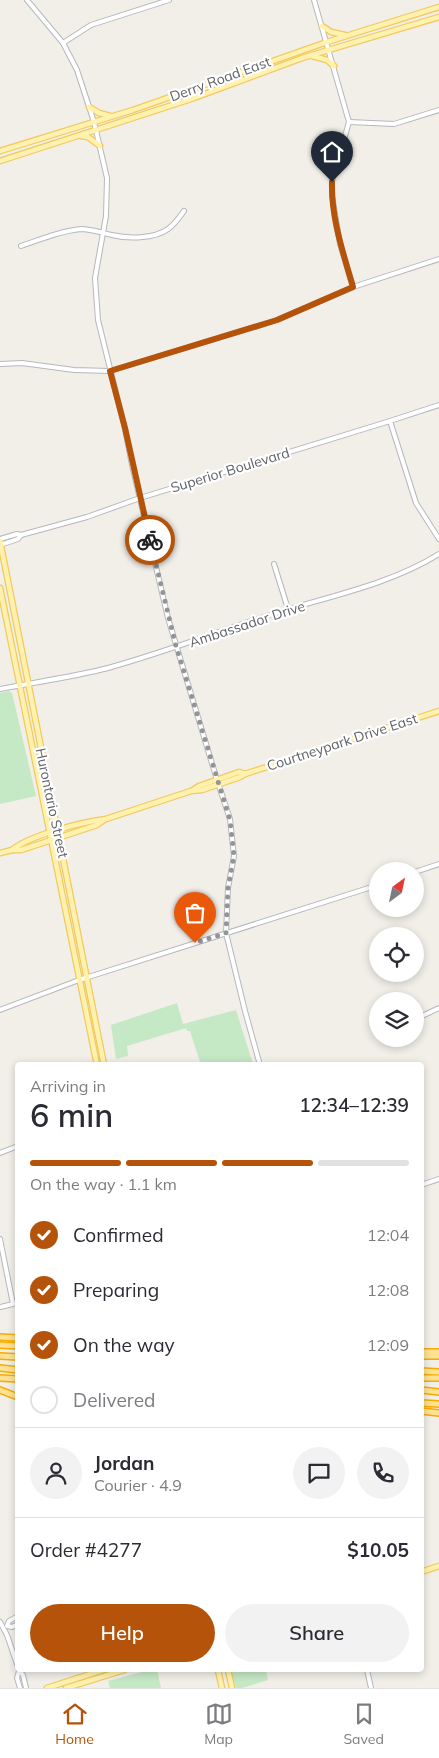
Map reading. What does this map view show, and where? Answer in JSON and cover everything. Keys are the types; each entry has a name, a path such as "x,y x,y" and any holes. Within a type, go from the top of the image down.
{"highway":[{"path":"1,1337 15,1338"},
{"path":"0,1345 15,1346"},
{"path":"424,1354 439,1352"},
{"path":"424,1354 439,1356"},
{"path":"0,1356 15,1357"},
{"path":"0,1368 15,1370"},
{"path":"424,1371 439,1372"},
{"path":"0,1378 15,1379"},
{"path":"424,1378 439,1378"},
{"path":"0,1390 15,1396"},
{"path":"424,1390 439,1392"},
{"path":"424,1403 439,1404"},
{"path":"424,1413 439,1414"}],"main road":[{"name":"Derry Road East","path":"0,152 133,110 285,56 439,6"},
{"name":"Derry Road East","path":"0,161 194,98 288,63 439,17"},
{"path":"322,26 331,32 347,35"},
{"path":"285,56 288,63"},
{"path":"311,56 327,60 334,66"},
{"path":"261,65 264,72"},
{"path":"152,103 154,110"},
{"path":"89,107 111,117"},
{"path":"133,110 135,116"},
{"path":"77,136 88,138 100,146"},
{"name":"Hurontario Street","path":"0,542 103,1062"},
{"name":"Hurontario Street","path":"0,588 96,1062"},
{"name":"Courtneypark Drive East","path":"12,850 19,844 58,831 95,820 105,819 191,791 202,790 218,782 240,777 439,711"},
{"name":"Courtneypark Drive East","path":"12,850 21,850 97,825 105,819"},
{"path":"0,853 12,850"},
{"path":"424,1571 439,1566"},
{"path":"47,1688 96,1672"},
{"path":"66,1688 118,1672"},
{"path":"218,1672 222,1688"},
{"path":"228,1672 232,1688"}],"street":[{"path":"27,0 63,43 77,70 94,122 107,178 108,199 95,283 98,320 176,646 230,820 234,856 228,888 226,933 244,1011 259,1062"},
{"path":"63,43 91,25 169,0"},
{"path":"314,0 349,122 332,182 332,195 340,244 353,287"},
{"path":"349,122 394,124 439,110"},
{"path":"21,246 62,232 83,229 135,238 151,235 167,230 184,211"},
{"path":"0,364 22,363 74,370 110,371 277,320 353,287 439,259"},
{"name":"Superior Boulevard","path":"0,542 18,539 21,536 87,517 140,498 390,421 439,404"},
{"path":"390,421 416,503 439,539"},
{"name":"Ambassador Drive","path":"0,689 107,668 288,609 376,583 405,572 439,554"},
{"path":"274,564 288,609"},
{"path":"424,869 439,864"},
{"path":"0,1010 80,980 369,887"},
{"path":"424,1015 439,1008"},
{"path":"0,1153 15,1147"},
{"path":"424,1184 439,1179"},
{"path":"0,1239 13,1304 0,1307"},
{"path":"5,1627 9,1621 15,1618"},
{"path":"0,1622 5,1627 15,1659"},
{"path":"5,1627 15,1625"},
{"path":"18,1672 17,1678 20,1688"},
{"path":"20,1672 26,1688"},
{"path":"367,1672 371,1688"}],"green space":[{"path":"9,691 12,693 36,796 0,804 0,693"},
{"path":"177,1003 183,1024 236,1010 252,1062 200,1062 190,1031 187,1031 186,1028 127,1046 128,1056 116,1059 111,1025"},
{"path":"142,1672 157,1672 161,1688 110,1688 108,1681"},
{"path":"232,1672 266,1672 268,1680 236,1688"}],"way so far":[{"path":"150,540 176,646 230,820 234,856 228,888 226,933 195,943"}],"route":[{"path":"150,540 110,371 277,320 353,287 340,244 332,195 332,182"}]}
